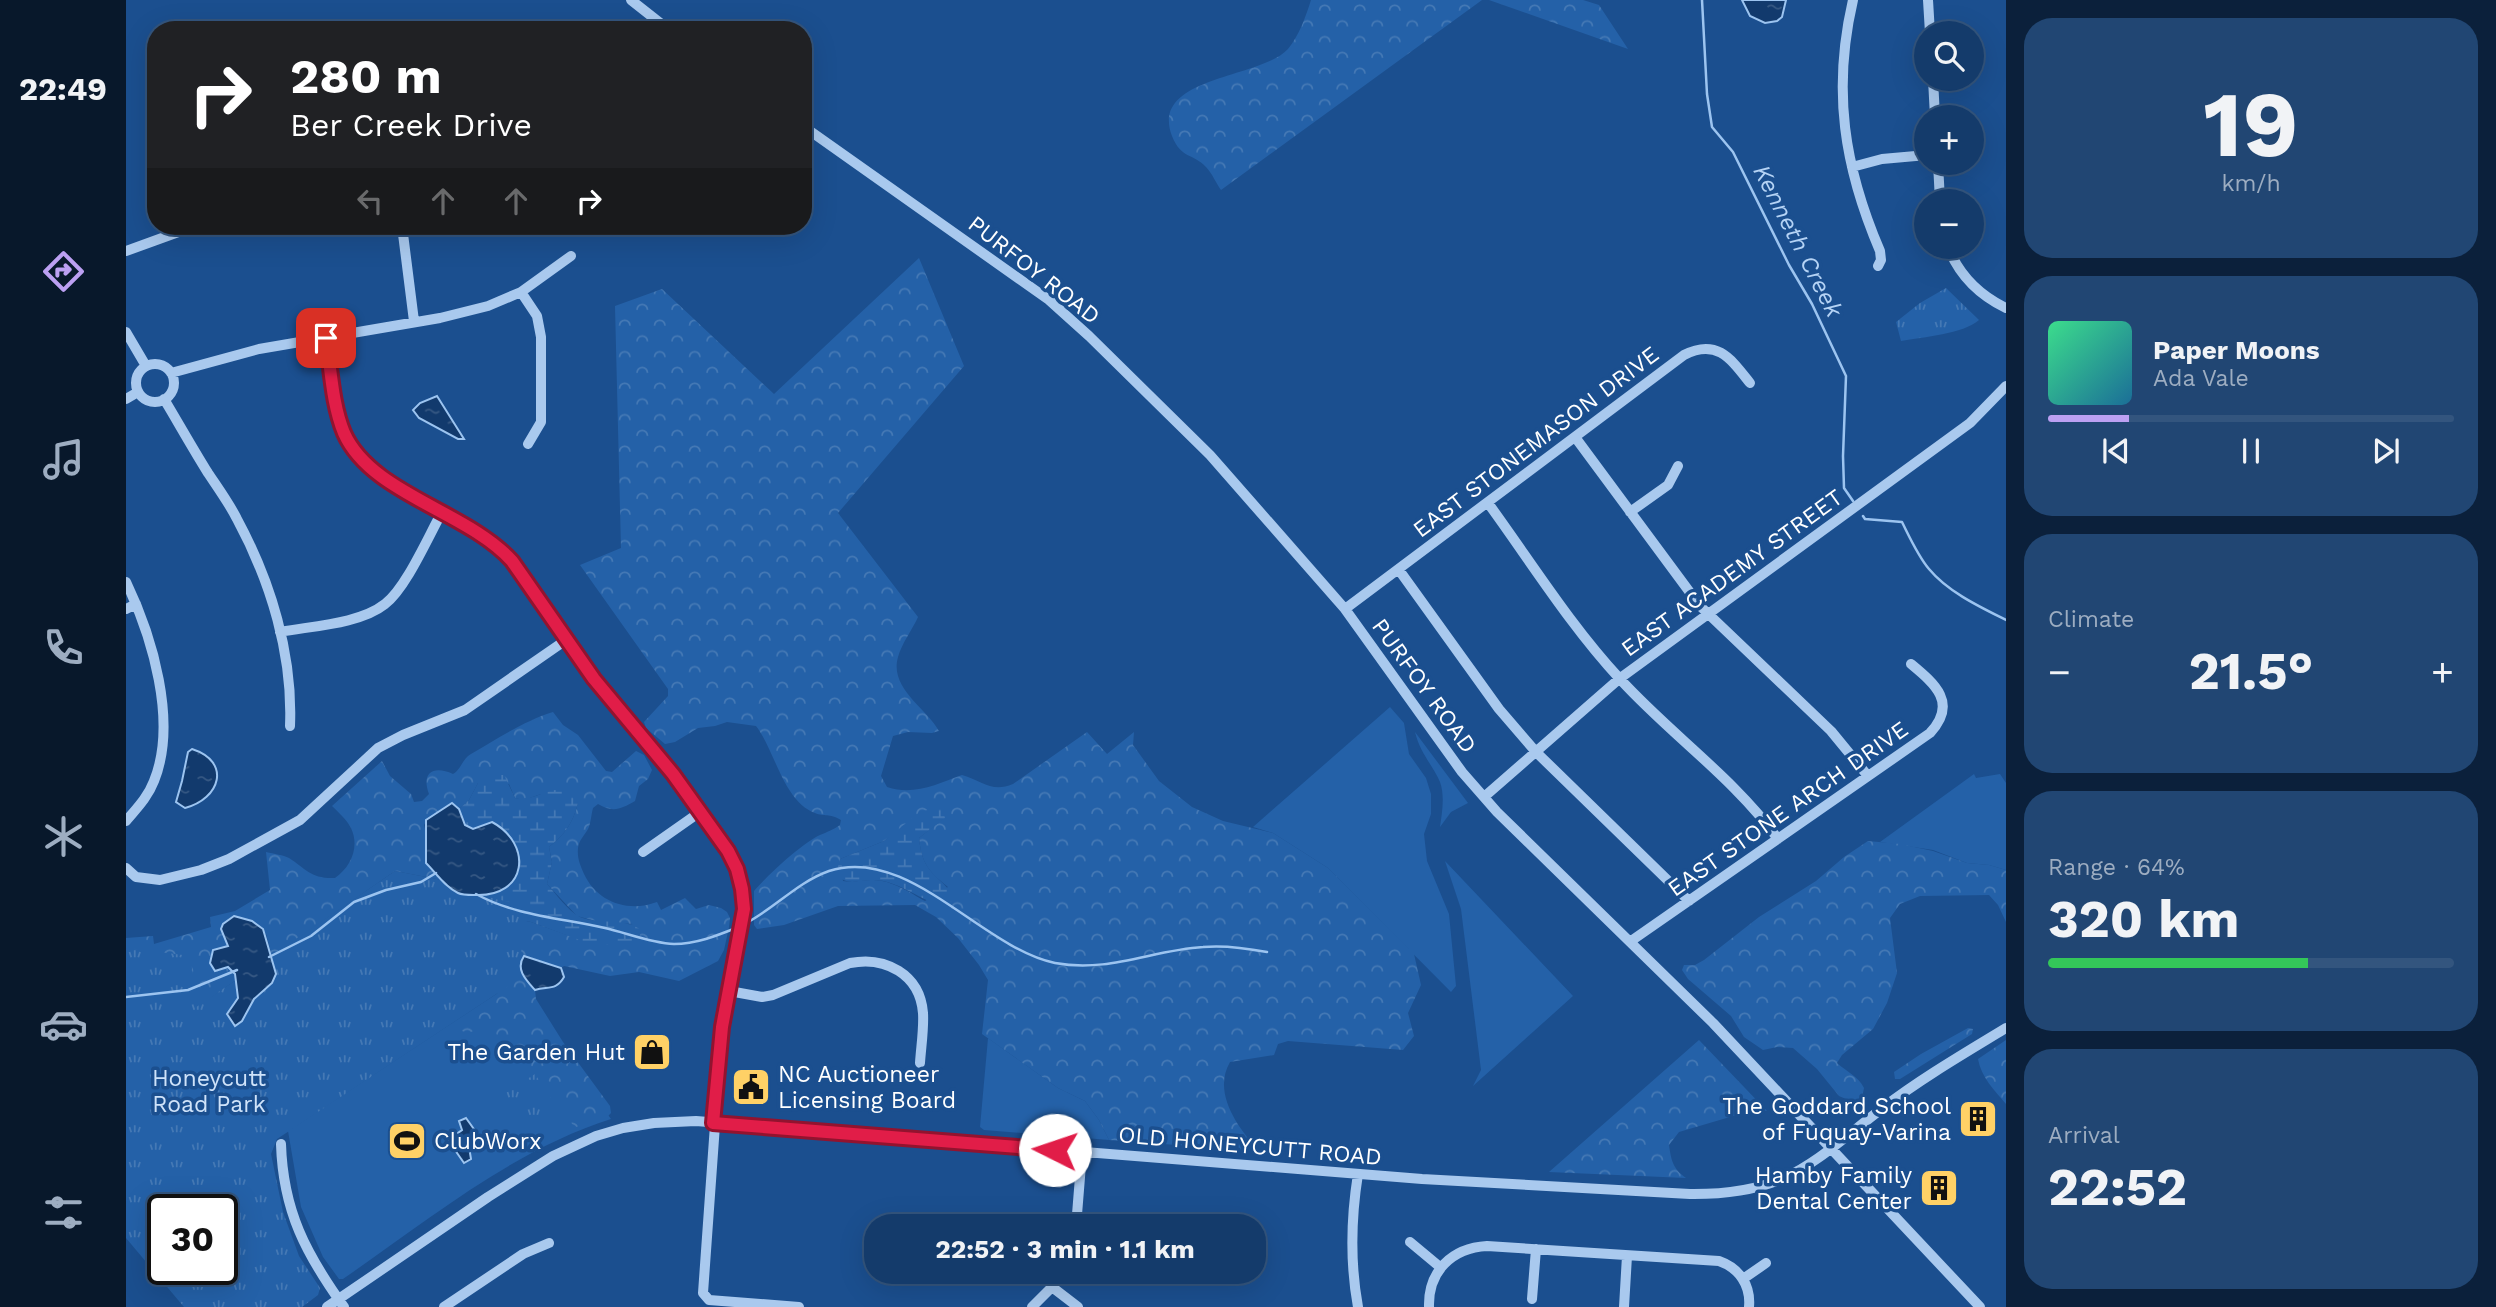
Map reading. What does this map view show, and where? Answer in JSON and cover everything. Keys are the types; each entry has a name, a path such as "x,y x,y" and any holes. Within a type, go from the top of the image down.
{"street":[{"path":"631,0 658,21"},
{"path":"1853,0 1842,70 1844,115 1852,167 1863,209 1880,251 1881,260 1878,267"},
{"path":"1928,0 1929,21"},
{"name":"PURFOY ROAD","path":"812,132 1027,283 1071,319 1210,454 1345,609 1424,721 1484,797 1572,887 1713,1023 1980,1307"},
{"path":"1852,167 1882,159 1914,156"},
{"path":"126,251 170,235"},
{"path":"403,235 414,321"},
{"path":"171,373 259,349 488,306 521,292 571,256"},
{"path":"1954,259 1972,284 2006,308"},
{"path":"521,292 537,316 541,337 541,422 528,444"},
{"path":"126,332 146,366"},
{"path":"326,338 339,420 352,449 376,472 480,533 502,549 601,689 673,774 728,851 742,889 743,920 722,1027 702,1293 709,1300 799,1307"},
{"name":"EAST STONEMASON DRIVE","path":"1345,609 1684,355 1708,348 1723,354 1751,383"},
{"path":"161,365 171,373 173,385 171,392 164,399 151,401 138,392 137,376 146,366 161,365"},
{"name":"EAST ACADEMY STREET","path":"1484,797 1619,679 1970,423 2006,386"},
{"path":"126,399 138,392"},
{"path":"164,399 237,517 259,566 280,632 290,689 290,726"},
{"path":"1575,437 1708,614 1832,731 1868,776"},
{"path":"1630,512 1668,485 1678,467"},
{"path":"1488,503 1591,646 1619,679 1750,805 1778,839"},
{"path":"280,632 361,616 387,603 400,588 442,512"},
{"path":"1399,570 1499,709 1536,752 1689,901"},
{"path":"126,582 146,627 156,671 163,738 154,781 145,798 126,821"},
{"path":"126,609 136,604"},
{"path":"126,868 143,879 160,880 201,870 229,859 300,820 379,748 403,735 465,710 566,640"},
{"name":"EAST STONE ARCH DRIVE","path":"1631,941 1930,733 1943,709 1938,689 1911,664"},
{"path":"643,852 700,812"},
{"path":"729,991 762,997 850,963 885,963 902,972 919,997 923,1014 920,1063"},
{"name":"OLD HONEYCUTT ROAD","path":"327,1307 341,1303 488,1196 575,1145 610,1131 641,1125 679,1121 713,1123 1358,1174 1718,1194 1755,1188 1805,1169 1885,1107 2006,1028"},
{"path":"281,1144 290,1209 297,1230 308,1254 341,1303"},
{"path":"1077,1214 1082,1152"},
{"path":"1358,1174 1352,1250 1358,1307"},
{"path":"1410,1242 1440,1267"},
{"path":"444,1307 534,1247 549,1243"},
{"path":"1429,1307 1432,1283 1440,1267 1460,1252 1479,1247 1719,1261 1732,1267 1743,1279 1749,1294 1749,1307"},
{"path":"1531,1299 1536,1249"},
{"path":"1624,1307 1627,1256"},
{"path":"1743,1279 1766,1263"},
{"path":"1032,1307 1054,1284"},
{"path":"1052,1287 1078,1307"}],"green space":[{"path":"1311,0 1482,0 1221,190 1206,167 1179,149 1172,136 1169,116 1177,101 1191,90 1274,59 1288,49 1299,32"},
{"path":"1489,0 1583,0 1599,5 1628,49"},
{"path":"919,258 964,366 838,513 918,617 900,652 897,668 899,678 910,697 939,731 908,732 893,736 881,776 887,787 916,790 962,775 993,787 1006,786 1013,784 1087,732 1107,754 1134,732 1133,745 1159,781 1192,807 1223,821 1273,833 1328,868 1414,954 1421,985 1408,1013 1414,1036 1403,1050 1288,1041 1278,1044 1274,1055 1230,1062 1225,1074 1226,1098 1236,1121 1259,1151 1109,1140 1085,1101 1058,1088 982,1034 988,980 958,938 936,917 915,905 838,906 784,925 757,929 754,925 754,891 794,852 840,825 841,820 815,813 795,798 756,726 727,722 698,728 675,742 665,744 646,728 644,722 668,696 668,689 580,565 621,548 615,306 662,289 774,394","holes":["944,818 919,838 927,866 948,887 925,901 899,887 878,880 843,881 840,859 884,841 903,828"]},
{"path":"1946,288 1979,320 1953,332 1901,341 1896,322 1920,303"},
{"path":"1390,707 1404,723 1409,754 1426,778 1431,794 1431,814 1424,834 1427,861 1449,914 1456,986 1451,992 1328,868 1273,833 1253,827"},
{"path":"553,712 563,725 578,735 606,771 612,772 636,751 644,755 652,770 648,779 639,786 635,801 617,809 598,804 593,808 589,827 579,843 578,852 580,864 590,884 597,892 615,903 635,906 657,902 661,910 685,898 696,909 709,905 721,908 730,918 724,950 718,961 679,981 639,972 610,976 564,966 561,968 529,957 529,983 535,990 536,999 563,1042 610,1106 611,1113 608,1116 576,1127 551,1083 536,1072 517,1065 492,1028 487,1026 468,1033 462,1031 461,1025 495,1004 516,919 567,935 633,924 599,922 577,916 547,884 552,862 549,847 568,828 578,803 541,794 524,800 515,798 509,784 478,783 469,800 459,809 452,804 428,818 424,825 427,837 426,863 442,880 395,871 272,956 266,934 234,916 223,924 228,946 216,949 219,970 231,968 236,980 195,1009 126,948 126,938 153,936 154,944 211,927 210,917 235,911 270,890 266,852 289,858 314,875 335,878 346,868 355,842 349,825 332,806 382,761 390,776 411,794 414,802 422,801 429,794 427,781 430,773 440,770 453,774 471,754 522,725"},
{"path":"1415,732 1468,803 1451,812 1440,827 1442,787"},
{"path":"1974,774 1976,778 2000,774 2006,783 2006,870 1967,863 1933,850 1880,842"},
{"path":"493,775 504,775 515,798 533,797 555,790 563,791 578,803 568,828 549,847 552,862 547,884 567,907 580,917 619,922 641,930 638,944 593,945 516,919 485,896 503,890 473,829 465,825 459,809 469,800 478,783"},
{"path":"942,808 945,818 919,838 928,867 956,900 939,905 889,882 849,882 836,874 840,859 884,841 921,811"},
{"path":"1868,841 1900,844 1933,851 1967,863 2006,870 2006,922 1998,905 1989,895 1920,896 1900,904 1890,918 1897,973 1887,1003 1873,1029 1842,1055 1837,1063 1864,1088 1862,1097 1853,1102 1839,1096 1817,1069 1793,1048 1763,1050 1744,1037 1731,1016 1688,979 1682,970 1684,965 1695,965 1704,960 1759,917 1816,881"},
{"path":"1445,861 1573,996 1473,1086 1481,1070 1461,909"},
{"name":"Honeycutt Road Park","path":"395,871 442,880 459,894 485,896 529,907 516,981 277,1139 271,1154 283,1212 299,1256 320,1288 318,1295 302,1307 184,1307 166,1285 238,1285 238,1194 147,1194 147,1263 126,1238 126,948 191,956 195,1008"},
{"path":"516,981 611,1119 575,1132 505,1168 343,1279 339,1279 323,1257 301,1207 288,1131"},
{"path":"1968,1028 1973,1029 1972,1034 1900,1079 1895,1079 1894,1072"},
{"path":"988,1038 1058,1088 1085,1101 1109,1140 984,1130 980,1127"},
{"path":"1699,1040 1767,1111 1757,1109 1679,1132 1669,1145 1675,1168 1686,1178 1549,1172"},
{"path":"2006,1040 2006,1104 1985,1078 1978,1059"},
{"path":"535,1074 559,1111 526,1133 501,1096"}],"water":[{"path":"1742,0 1786,0 1782,17 1777,21 1765,23 1750,16"},
{"path":"437,396 464,439 458,439 419,418 413,410 420,403"},
{"path":"192,749 213,762 217,780 206,797 185,808 176,802 188,752"},
{"path":"452,803 459,809 465,825 473,829 492,822 514,843 519,856 519,868 514,879 505,888 492,894 460,894 445,884 426,863 426,820"},
{"path":"234,916 252,921 263,929 276,974 272,983 254,999 242,1021 235,1026 227,1014 238,998 235,974 228,967 215,971 210,963 213,950 228,946 221,929 223,924"},
{"path":"524,956 561,968 564,977 555,986 535,990 521,970"},
{"path":"466,1118 481,1139 469,1147 471,1159 464,1163 448,1140 462,1130 459,1121"}],"waterway":[{"name":"Kenneth Creek","path":"1702,0 1707,94 1712,127 1733,152 1846,376 1844,488 1853,501"},
{"name":"Kenneth Creek","path":"1863,516 1865,519 1902,522 1921,558 1945,585 2006,620"},
{"path":"748,922 818,876 829,871 858,867 887,872 916,885 1000,939 1028,954 1055,963 1094,965 1211,946 1267,952"},
{"path":"269,957 311,936 354,902 386,890 421,882 436,873"},
{"path":"476,894 523,912 665,943 698,941 736,928"},
{"path":"126,997 188,990 237,970"}],"place":[{"name":"The Garden Hut","path":"652,1052"},
{"name":"NC Auctioneer Licensing Board","path":"751,1087"},
{"name":"The Goddard School of Fuquay-Varina","path":"1978,1119"},
{"name":"ClubWorx","path":"407,1141"},
{"name":"Hamby Family Dental Center","path":"1939,1188"}],"route":[{"path":"326,338 339,420 352,449 393,484 480,533 502,549 594,679 673,774 728,851 737,869 742,889 743,920 722,1027 713,1123 1055,1150"}]}
